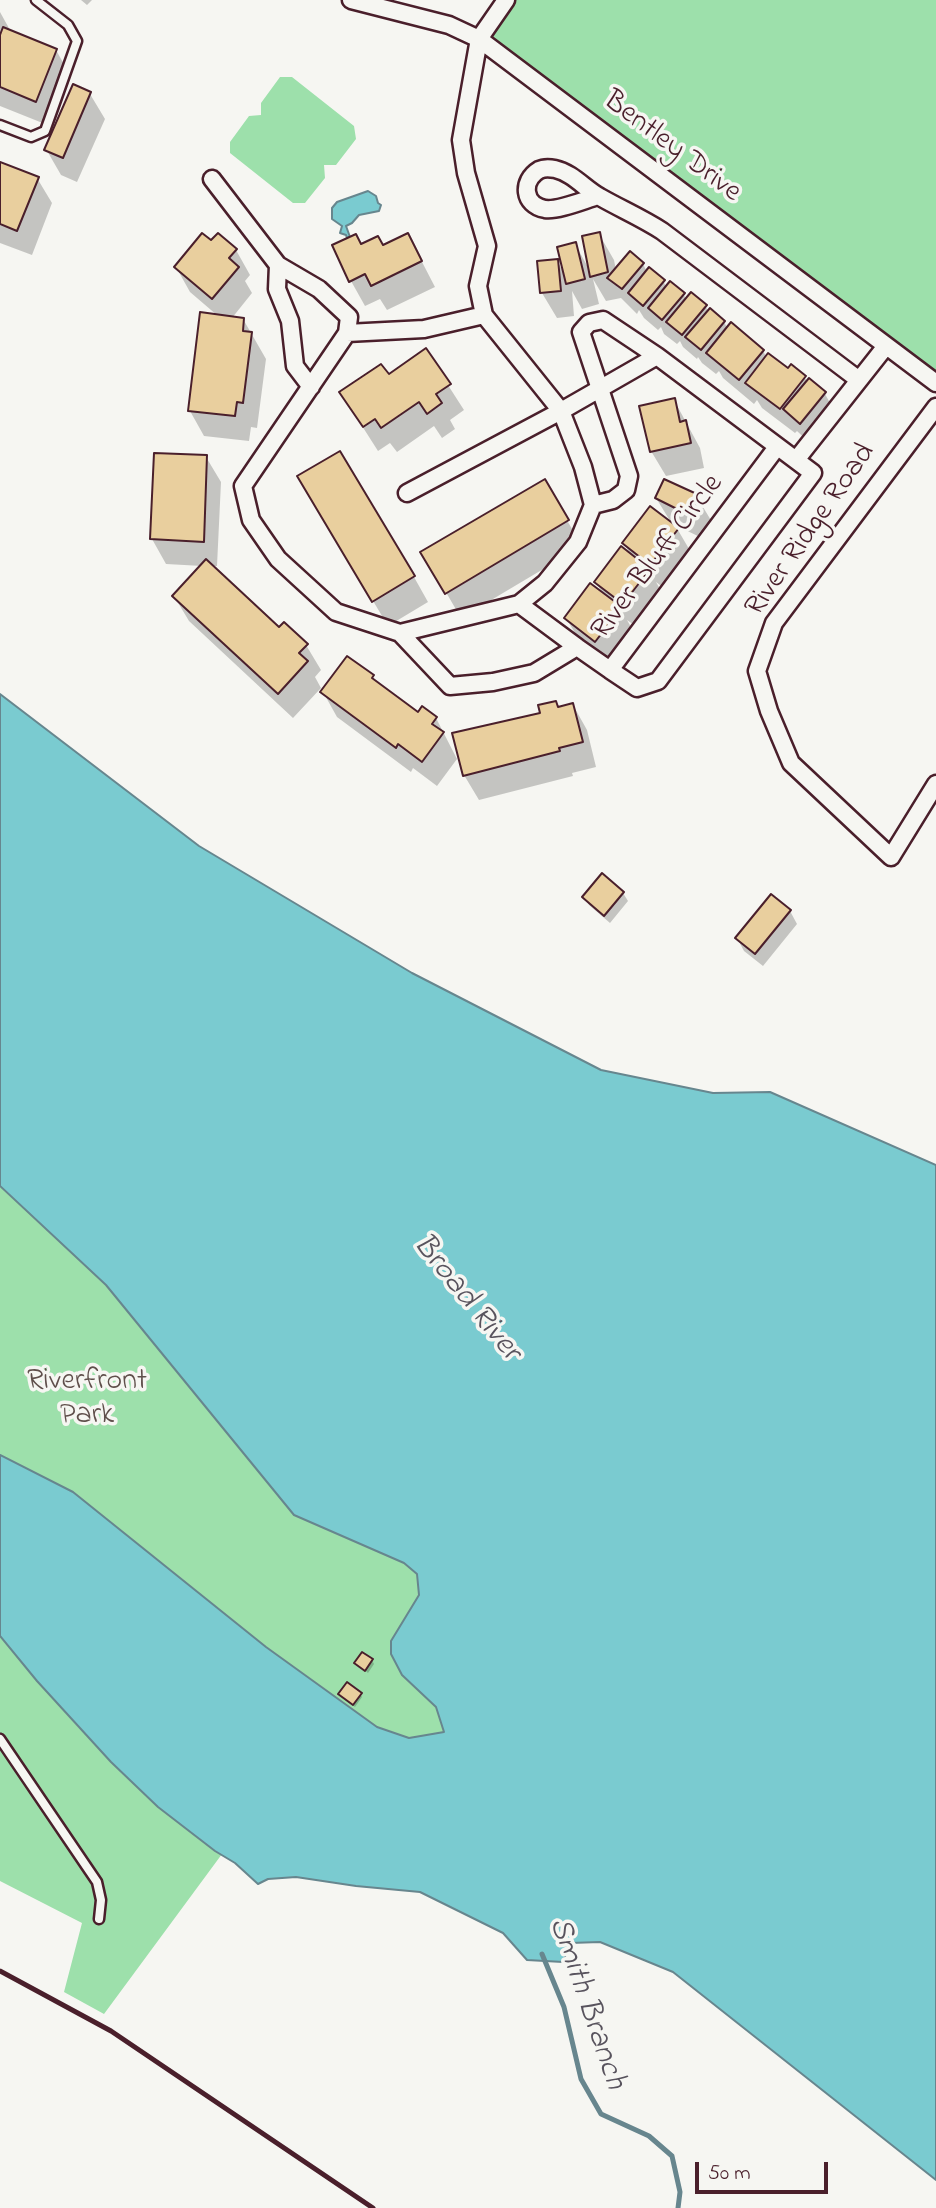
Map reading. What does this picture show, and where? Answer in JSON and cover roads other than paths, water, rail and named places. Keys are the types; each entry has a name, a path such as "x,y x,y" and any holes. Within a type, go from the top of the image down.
{"street":[{"name":"Bentley Drive","path":"351,0 449,25 479,39 936,383"},
{"path":"400,633 519,604 545,583 578,542 593,505 583,467 561,411 484,316 478,286 486,246 466,173 461,140 479,39 506,0"},
{"path":"212,179 278,264 319,289 349,317 347,333 243,486 251,520 278,559 335,612 400,633 450,686 493,682 534,673 577,648"},
{"path":"598,196 636,214 662,231 859,380"},
{"path":"278,264 277,289 290,321 295,366 311,387"},
{"path":"347,333 424,329 484,316"},
{"path":"593,505 613,500 626,490 629,475 581,332 589,323 603,320 657,356 813,473 658,681 637,688 610,670"},
{"path":"796,460 886,346"},
{"path":"407,493 657,356"},
{"name":"River Ridge Road","path":"936,407 774,624 757,671 769,711 791,763 891,857 936,784"},
{"name":"River Bluff Circle","path":"519,604 610,670 777,447"}],"lane":[{"path":"0,125 32,137 45,131 77,41 68,25 36,0"},
{"path":"0,1739 97,1882 101,1900 99,1919"}],"water":[{"path":"368,191 376,196 381,205 379,211 359,215 346,226 350,237 347,238 340,233 342,226 332,219 332,208 337,202"},
{"name":"Broad River","path":"0,694 199,846 412,973 601,1070 713,1093 770,1092 936,1165 936,2180 673,1972 600,1942 570,1943 563,1962 527,1960 503,1933 420,1892 296,1877 268,1879 258,1884 235,1863 158,1807 111,1762 0,1636 0,1455 73,1492 266,1647 377,1727 409,1738 444,1732 436,1707 402,1675 391,1654 391,1641 419,1595 417,1574 404,1563 294,1515 106,1285 0,1186"}],"waterway":[{"name":"Smith Branch","path":"542,1954 564,2007 581,2079 601,2114 649,2136 672,2156 680,2192 678,2208"}],"railway":[{"path":"0,1971 111,2031 373,2208"}],"park label":[{"name":"Riverfront Park","path":"87,1400"}]}
